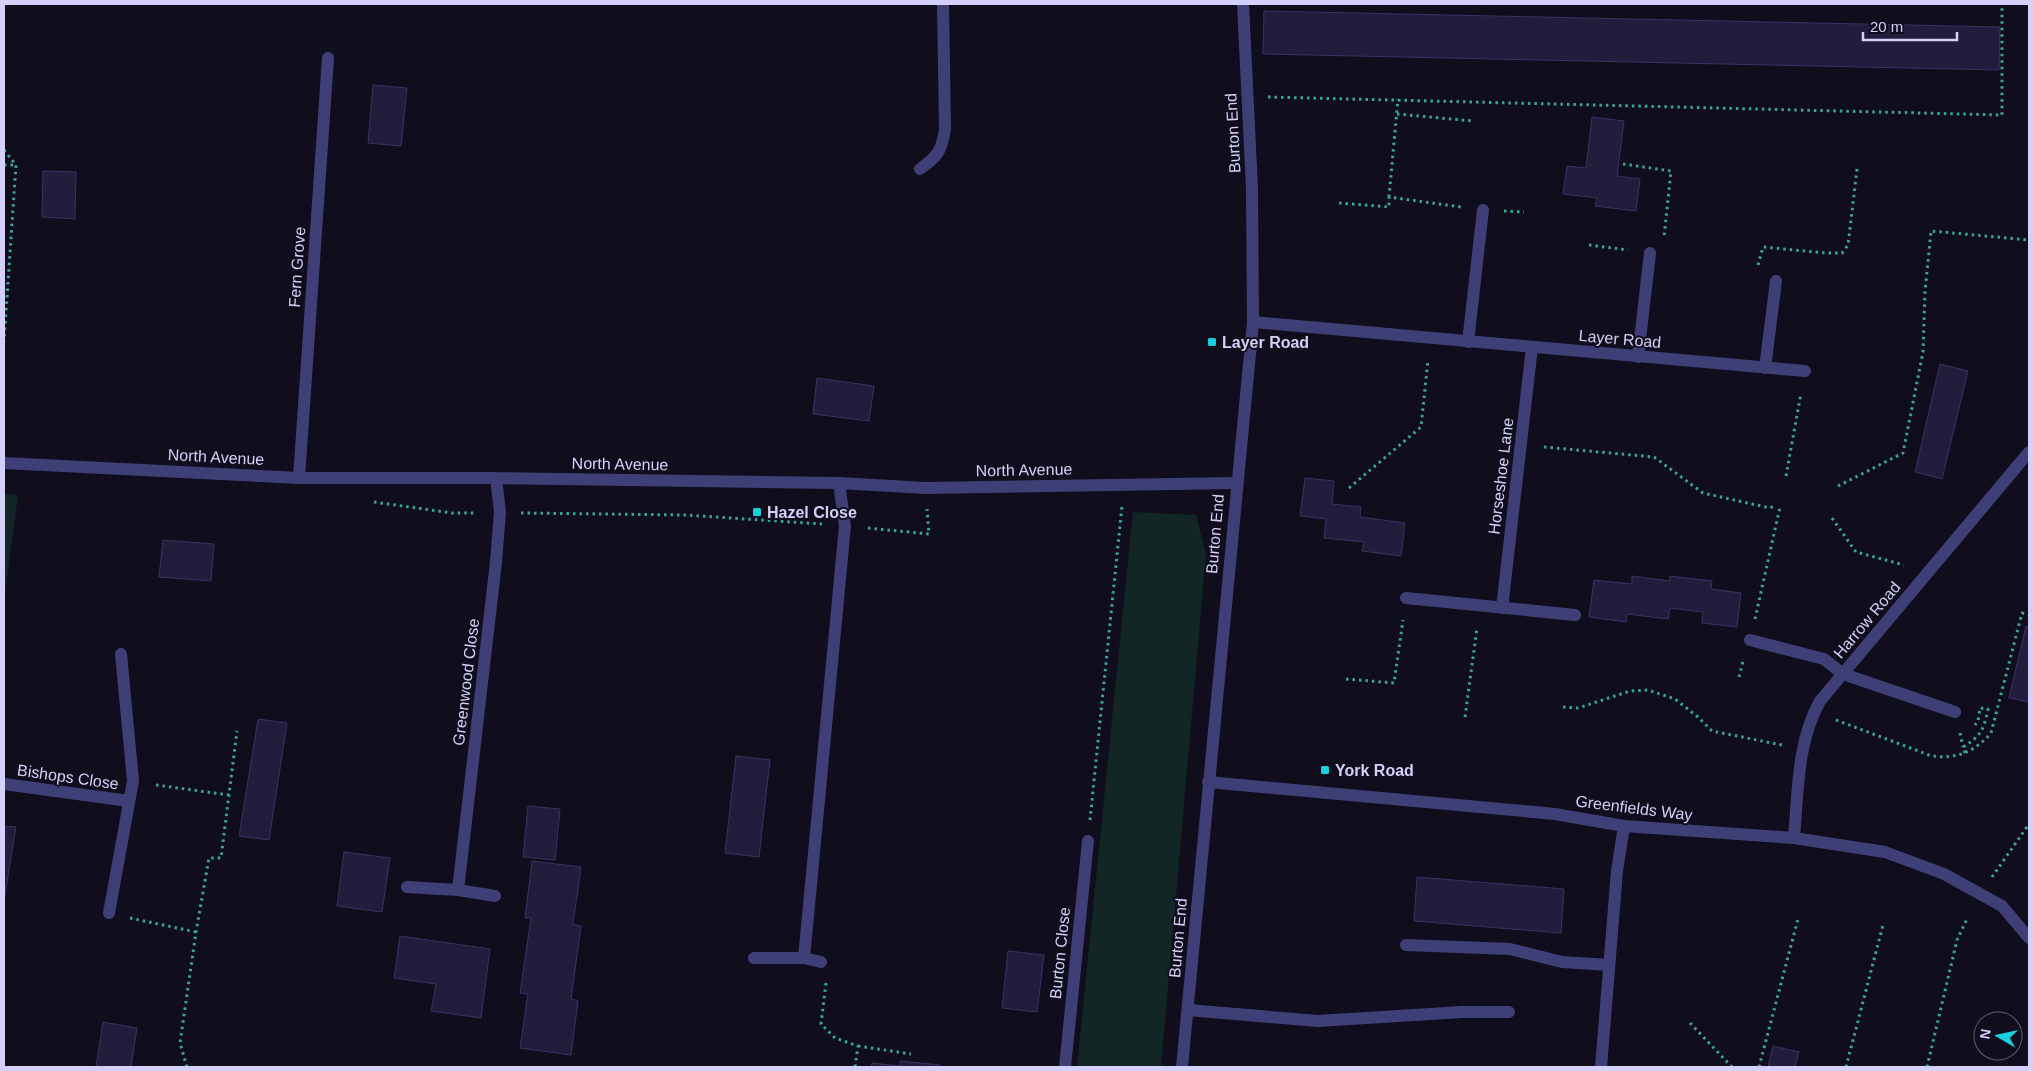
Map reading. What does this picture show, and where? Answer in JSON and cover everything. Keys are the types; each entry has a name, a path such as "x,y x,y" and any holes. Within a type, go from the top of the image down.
{"street":[{"path":"920,169 936,157 942,147 945,130 943,4"},
{"name":"Burton End","path":"1182,1067 1236,483 1253,322 1252,188 1243,4"},
{"name":"Fern Grove","path":"299,478 328,58"},
{"path":"1468,342 1483,210"},
{"path":"1638,357 1650,252"},
{"path":"1765,368 1776,281"},
{"name":"Layer Road","path":"1253,322 1805,372"},
{"name":"Horseshoe Lane","path":"1502,608 1532,347"},
{"name":"Harrow Road","path":"1794,838 1802,749 1814,712 1820,701 2029,452"},
{"name":"North Avenue","path":"4,463 299,478 496,478 839,483 926,488 1236,483"},
{"name":"Greenwood Close","path":"458,890 496,562 500,512 496,478"},
{"path":"804,958 845,526 839,483"},
{"path":"1406,598 1575,615"},
{"path":"1750,640 1824,659 1843,674 1955,712"},
{"path":"109,913 133,781 121,654"},
{"name":"Greenfields Way","path":"1208,782 1555,814 1624,826 1794,838 1885,852 1944,874 2002,906 2029,938"},
{"name":"Bishops Close","path":"4,784 129,802"},
{"path":"1601,1067 1617,871 1624,826"},
{"name":"Burton Close","path":"1065,1067 1088,841"},
{"path":"407,887 458,890 494,896"},
{"path":"1406,945 1510,949 1562,962 1609,965"},
{"path":"754,958 804,958 821,962"},
{"path":"1188,1010 1318,1022 1462,1012 1509,1012"}],"path":[{"path":"1248,96 2002,114 2002,4"},
{"path":"1339,203 1389,207 1398,99"},
{"path":"1397,114 1473,122"},
{"path":"4,150 16,165 4,341"},
{"path":"1589,245 1662,254 1671,171 1623,164"},
{"path":"4,165 16,165"},
{"path":"1758,266 1763,247 1826,253 1842,252 1848,245 1857,169"},
{"path":"1389,197 1483,210 1524,212"},
{"path":"1838,486 1903,453 1923,352 1925,292 1931,231 2029,240"},
{"path":"1349,488 1421,427 1430,339"},
{"path":"1786,476 1805,372"},
{"path":"1521,445 1654,457 1703,493 1770,508 1774,506"},
{"path":"1088,841 1124,485"},
{"path":"370,500 379,503 452,513 685,515 929,534 926,488"},
{"path":"1738,677 1750,640 1780,507"},
{"path":"1832,518 1856,552 1906,566"},
{"path":"1346,679 1394,683 1406,598"},
{"path":"1466,717 1480,605"},
{"path":"1563,707 1578,708 1617,694 1648,690 1675,699 1712,731 1802,749"},
{"path":"187,1067 180,1043 196,932 209,858 221,858 238,732"},
{"path":"133,781 229,794"},
{"path":"1989,880 2029,824"},
{"path":"109,913 196,932"},
{"path":"1759,1067 1798,919"},
{"path":"1927,1067 1957,940 1968,919"},
{"path":"1846,1067 1883,925"},
{"path":"821,962 826,975 821,1024 834,1038 858,1046 911,1054"},
{"path":"1690,1023 1732,1067"},
{"path":"856,1067 858,1046"}],"green space":[{"path":"4,494 18,495 4,601"},
{"path":"1133,512 1196,515 1206,554 1161,1067 1077,1067"}],"building":[{"path":"1264,11 2000,27 1999,70 1263,54"},
{"path":"373,85 407,88 401,146 368,143"},
{"path":"1592,117 1624,121 1617,176 1640,179 1636,211 1595,206 1597,198 1563,194 1567,166 1586,168"},
{"path":"43,171 76,172 75,219 42,217"},
{"path":"1940,364 1968,371 1942,479 1915,472"},
{"path":"817,378 874,386 869,421 813,414"},
{"path":"1305,478 1334,481 1332,504 1361,507 1360,517 1405,523 1401,556 1362,551 1364,542 1324,538 1326,519 1300,516"},
{"path":"163,540 214,544 211,581 159,577"},
{"path":"1632,576 1670,581 1670,576 1712,581 1711,589 1741,593 1737,627 1702,623 1703,612 1670,608 1668,619 1627,614 1626,622 1589,617 1594,580 1632,584"},
{"path":"2026,626 2029,627 2029,702 2009,698"},
{"path":"258,719 287,723 269,840 239,836"},
{"path":"736,756 770,760 759,857 725,853"},
{"path":"528,806 560,809 555,860 523,857"},
{"path":"4,826 16,827 4,901"},
{"path":"344,852 390,858 382,912 337,906"},
{"path":"532,861 581,867 573,924 581,926 571,999 578,1001 571,1055 520,1048 528,994 520,993 531,918 525,918"},
{"path":"1417,877 1564,889 1561,933 1414,921"},
{"path":"400,936 490,949 481,1018 431,1011 436,984 394,978"},
{"path":"1008,951 1044,955 1037,1012 1002,1008"},
{"path":"103,1022 137,1028 131,1067 96,1067"},
{"path":"1773,1046 1799,1052 1795,1067 1768,1067"},
{"path":"900,1061 940,1065 939,1067 871,1067 872,1063 900,1066"}],"place":[{"name":"Layer Road","path":"1212,342"},
{"name":"Hazel Close","path":"757,512"},
{"name":"York Road","path":"1325,770"}]}
